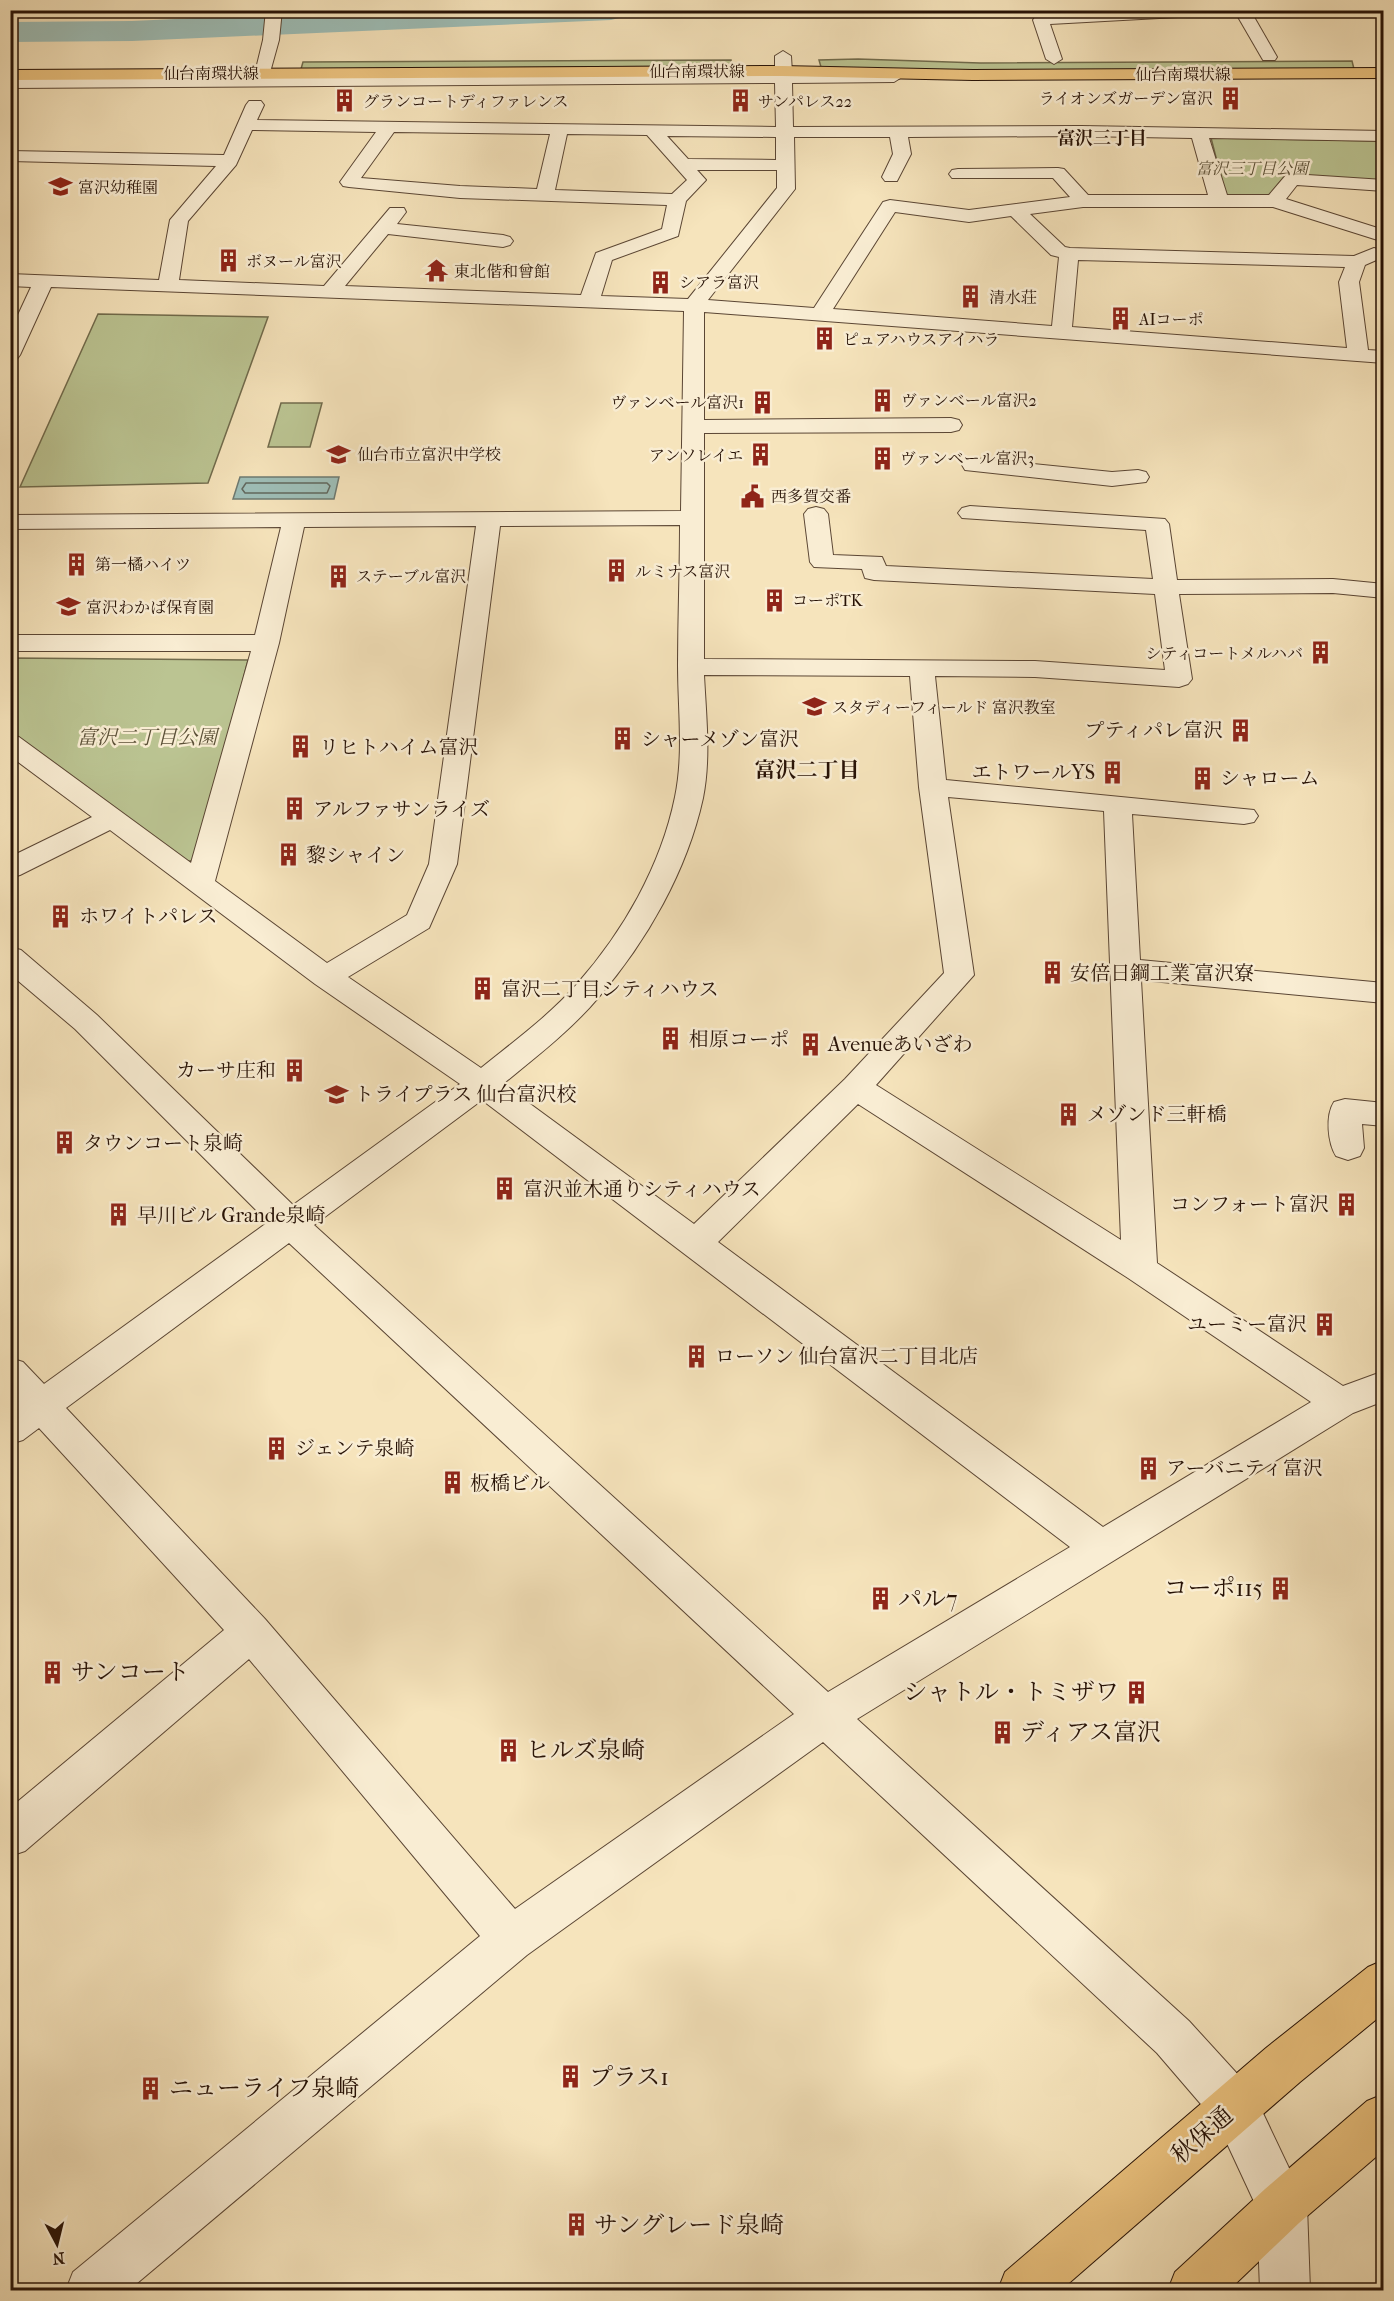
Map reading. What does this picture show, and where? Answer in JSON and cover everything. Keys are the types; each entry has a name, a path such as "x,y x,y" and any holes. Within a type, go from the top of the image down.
{"main road":[{"name":"仙台南環状線","path":"10,75 782,68 887,57"},
{"name":"仙台南環状線","path":"1013,58 1303,57"},
{"name":"仙台南環状線","path":"10,60 265,71"},
{"name":"仙台南環状線","path":"973,75 1383,73"},
{"name":"秋保通","path":"1023,2290 1234,2107 1383,1983"},
{"path":"1193,2290 1282,2206 1383,2118"}],"street":[{"path":"168,285 179,220 230,161 247,125 265,71 272,40 274,10"},
{"path":"1054,59 1041,20 1214,10"},
{"path":"1242,10 1269,57"},
{"path":"26,1417 482,1084 537,1040 588,992 633,931 669,863 689,797 694,748 691,667 694,305 786,189 786,132 782,68"},
{"path":"10,83 265,71 782,68 973,75"},
{"path":"247,125 559,131 1199,133 1383,136"},
{"path":"388,128 349,182 460,192 677,200"},
{"path":"545,194 559,131"},
{"path":"590,301 603,257 671,232 677,200 697,180 653,131"},
{"path":"891,177 902,154 898,132"},
{"path":"941,212 958,174 955,132"},
{"path":"1199,133 1219,201"},
{"path":"10,156 230,161"},
{"path":"683,164 786,165"},
{"path":"958,174 1058,173 1083,201"},
{"path":"1274,201 1292,179 1383,186"},
{"path":"820,314 890,206 969,216 1083,201 1274,201 1376,251"},
{"path":"330,291 400,209"},
{"path":"1016,210 1058,251 1069,254 1376,251"},
{"path":"383,228 503,241"},
{"path":"1358,355 1349,282 1376,251"},
{"path":"1061,333 1069,254"},
{"path":"10,280 694,305 1383,357"},
{"path":"10,355 44,281"},
{"path":"693,427 951,425"},
{"path":"973,465 1112,479 1138,477"},
{"path":"1027,517 1031,470"},
{"path":"691,667 1035,669 1179,679 1157,524 970,513"},
{"path":"816,514 822,562 873,562 874,573 1167,587 1333,586 1383,591"},
{"path":"10,522 692,518"},
{"path":"326,977 419,921 443,864 489,520"},
{"path":"200,882 266,643 294,521"},
{"path":"10,643 266,643"},
{"path":"696,1243 856,1087 959,975 933,787 922,670"},
{"path":"10,743 326,977 482,1084 1101,1548"},
{"path":"933,787 1244,816"},
{"path":"1118,806 1140,1269"},
{"path":"10,869 112,818"},
{"path":"10,957 86,1022 291,1224 1173,2037 1234,2107 1282,2206 1285,2290"},
{"path":"1127,969 1383,993"},
{"path":"856,1087 1140,1269 1340,1403"},
{"path":"1348,1148 1344,1110 1383,1115"},
{"path":"10,1372 26,1417 251,1632 511,1940"},
{"path":"91,2290 511,1940 827,1716 1340,1403 1383,1385"},
{"path":"10,1836 251,1632"}],"green space":[{"path":"731,60 731,66 301,69 303,62"},
{"path":"819,60 980,63 1352,61 1354,69 952,71 821,67"},
{"name":"富沢三丁目公園","path":"1211,138 1383,141 1383,183 1285,176 1267,198 1226,196"},
{"path":"98,314 268,317 208,483 20,487"},
{"path":"281,403 322,403 310,447 268,447"},
{"name":"富沢二丁目公園","path":"11,658 248,660 198,859 186,862 11,734"}],"water":[{"path":"240,477 339,477 334,499 233,499"}],"waterway":[{"path":"10,32 132,31 611,10"}],"place":[{"name":"ライオンズガーデン富沢","path":"1231,98"},
{"name":"グランコートディファレンス","path":"345,101"},
{"name":"サンパレス22","path":"740,101"},
{"name":"富沢幼稚園","path":"60,187"},
{"name":"ボヌール富沢","path":"228,261"},
{"name":"東北偕和曾館","path":"436,271"},
{"name":"シアラ富沢","path":"661,282"},
{"name":"清水荘","path":"971,297"},
{"name":"AIコーポ","path":"1121,319"},
{"name":"ピュアハウスアイハラ","path":"825,339"},
{"name":"ヴァンベール富沢2","path":"883,400"},
{"name":"ヴァンベール富沢1","path":"762,402"},
{"name":"仙台市立富沢中学校","path":"339,454"},
{"name":"アンソレイエ","path":"761,455"},
{"name":"ヴァンベール富沢3","path":"882,458"},
{"name":"西多賀交番","path":"753,496"},
{"name":"第一橘ハイツ","path":"77,564"},
{"name":"ルミナス富沢","path":"617,571"},
{"name":"ステーブル富沢","path":"338,576"},
{"name":"コーポTK","path":"774,600"},
{"name":"富沢わかば保育園","path":"68,607"},
{"name":"シティコートメルハバ","path":"1321,653"},
{"name":"スタディーフィールド 富沢教室","path":"814,707"},
{"name":"プティパレ富沢","path":"1241,730"},
{"name":"シャーメゾン富沢","path":"623,739"},
{"name":"リヒトハイム富沢","path":"301,747"},
{"name":"エトワールYS","path":"1113,772"},
{"name":"シャローム","path":"1202,778"},
{"name":"アルファサンライズ","path":"295,809"},
{"name":"黎シャイン","path":"288,855"},
{"name":"ホワイトパレス","path":"61,916"},
{"name":"安倍日鋼工業 富沢寮","path":"1052,973"},
{"name":"富沢二丁目シティハウス","path":"483,989"},
{"name":"相原コーポ","path":"671,1039"},
{"name":"Avenueあいざわ","path":"810,1044"},
{"name":"カーサ庄和","path":"294,1070"},
{"name":"トライプラス 仙台富沢校","path":"336,1094"},
{"name":"メゾンド三軒橋","path":"1069,1114"},
{"name":"タウンコート泉崎","path":"65,1143"},
{"name":"富沢並木通りシティハウス","path":"505,1189"},
{"name":"コンフォート富沢","path":"1347,1204"},
{"name":"早川ビル Grande泉崎","path":"119,1215"},
{"name":"ユーミー富沢","path":"1325,1324"},
{"name":"ローソン 仙台富沢二丁目北店","path":"697,1356"},
{"name":"ジェンテ泉崎","path":"277,1448"},
{"name":"アーバニティ富沢","path":"1148,1468"},
{"name":"板橋ビル","path":"452,1483"},
{"name":"コーポ115","path":"1281,1588"},
{"name":"パル7","path":"880,1599"},
{"name":"サンコート","path":"53,1672"},
{"name":"シャトル・トミザワ","path":"1137,1692"},
{"name":"ディアス富沢","path":"1002,1732"},
{"name":"ヒルズ泉崎","path":"508,1750"},
{"name":"プラス1","path":"571,2077"},
{"name":"ニューライフ泉崎","path":"151,2088"},
{"name":"サングレード泉崎","path":"576,2225"}],"district":[{"name":"富沢三丁目","path":"1102,138"},
{"name":"富沢二丁目","path":"807,770"}]}
